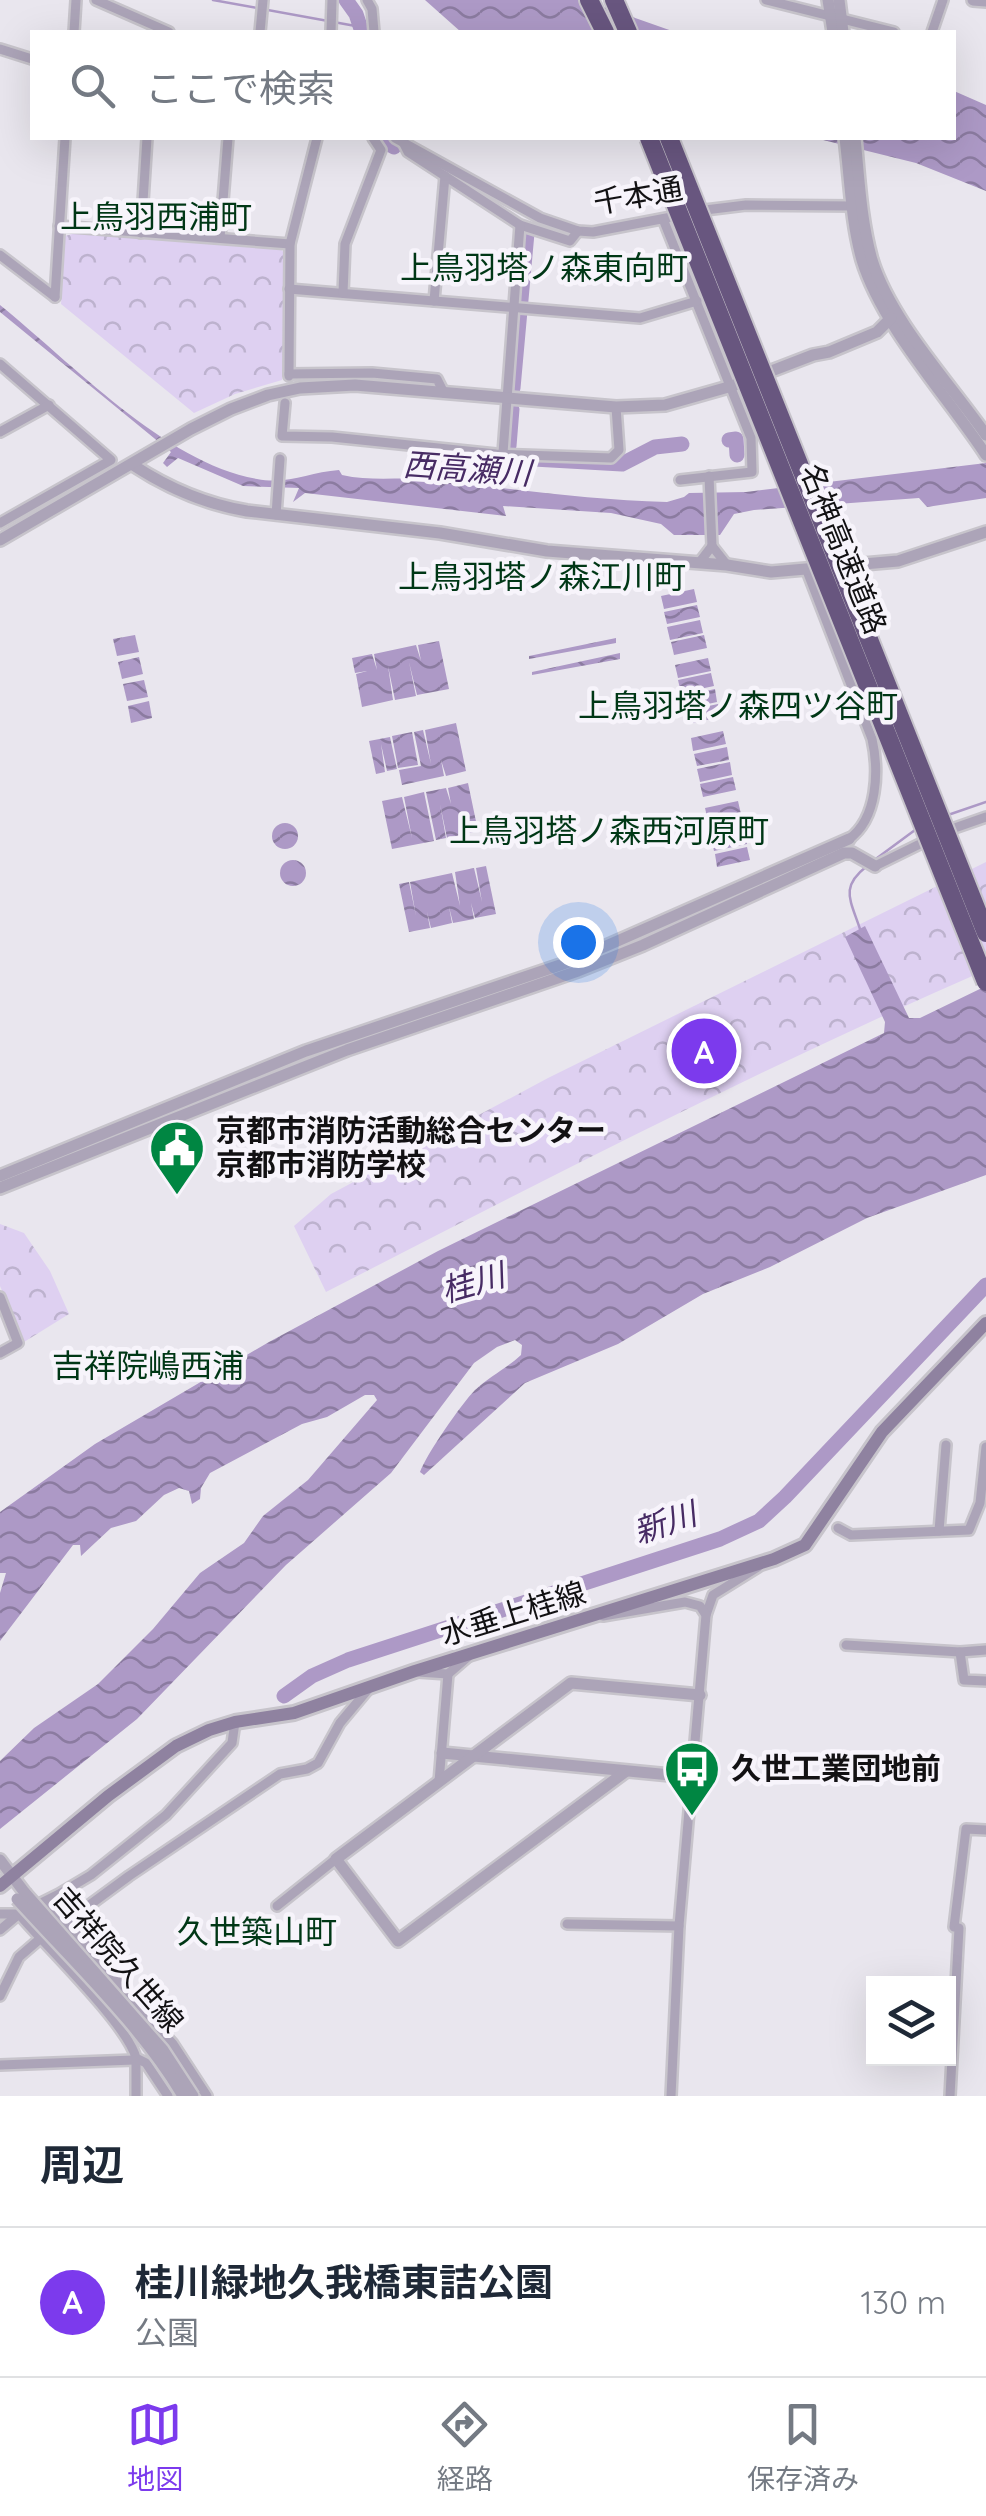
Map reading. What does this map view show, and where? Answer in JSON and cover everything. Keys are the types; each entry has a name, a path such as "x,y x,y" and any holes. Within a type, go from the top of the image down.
{"highway":[{"path":"592,0 605,30"},
{"path":"614,0 627,30"},
{"name":"名神高速道路","path":"651,140 986,982"},
{"name":"名神高速道路","path":"671,140 986,933"}],"main road":[{"name":"水垂上桂線","path":"4,1881 108,1796 176,1746 208,1730 294,1713 764,1562 805,1545 882,1432 986,1324"}],"street":[{"path":"74,30 76,0"},
{"path":"96,0 161,30"},
{"path":"260,30 263,0"},
{"path":"331,30 332,0"},
{"path":"367,0 374,30"},
{"path":"766,0 837,24 880,30"},
{"path":"828,0 837,24"},
{"path":"837,24 838,0"},
{"path":"933,30 942,0"},
{"path":"973,0 986,1"},
{"path":"0,49 30,57"},
{"path":"0,255 55,297 66,140"},
{"path":"141,233 147,140"},
{"path":"220,238 228,140"},
{"path":"316,140 290,244 289,376 372,372 436,380 444,393"},
{"path":"344,293 345,244 381,150 374,140"},
{"path":"399,140 408,152 520,225 570,242 578,231"},
{"name":"千本通","path":"399,140 540,218 578,231 593,232 712,207 853,206"},
{"path":"845,140 872,258 895,316"},
{"path":"855,140 853,206 862,258 895,316 981,434 986,456"},
{"path":"434,301 445,176"},
{"path":"663,219 749,428 752,472 680,480"},
{"path":"503,453 518,308 520,225"},
{"path":"59,226 290,244"},
{"path":"290,289 640,318 696,301"},
{"path":"0,540 191,429 231,409 300,388 355,385 616,407 683,402 812,355 825,345 895,316"},
{"path":"0,364 111,460 0,522"},
{"path":"286,403 282,436 332,437 444,450 611,458 619,450 616,407"},
{"path":"0,432 48,405"},
{"path":"276,512 280,459"},
{"path":"138,462 167,486 222,506 440,533 547,551 727,564 745,570 807,571 898,562 986,532"},
{"path":"709,476 712,546 727,564"},
{"path":"698,563 712,546"},
{"path":"0,1188 490,996 855,835 868,813 874,791 876,757 807,571"},
{"path":"0,1176 306,1051 642,946 844,853 875,866 986,816"},
{"path":"0,1297 18,1343 0,1353"},
{"path":"939,1530 946,1445"},
{"path":"838,1528 851,1535 969,1530 980,1503 986,1447"},
{"path":"671,2096 680,1926 706,1615 717,1592 764,1562"},
{"path":"590,1616 685,1602 700,1606 706,1615"},
{"path":"846,1646 986,1650"},
{"path":"960,1652 964,1680 986,1681"},
{"path":"439,1782 448,1674 470,1654"},
{"path":"415,1671 448,1674"},
{"path":"277,1906 572,1683 700,1696"},
{"path":"0,1996 19,1957 40,1939 280,1774 307,1770 318,1763 340,1723 370,1687"},
{"path":"0,1930 19,1914 91,1875 166,1815 232,1743 235,1722"},
{"path":"442,1753 692,1777"},
{"path":"336,1859 398,1941 625,1772"},
{"path":"954,1976 966,1829 986,1830"},
{"name":"吉祥院久世線","path":"0,1860 4,1881 164,2050 193,2096"},
{"name":"吉祥院久世線","path":"21,1896 164,2067 182,2096"},
{"path":"46,1901 173,2044 207,2096"},
{"path":"0,1914 19,1914 134,2048 136,2096"},
{"path":"567,1924 680,1926"},
{"path":"0,2065 136,2059 146,2063 168,2096"},
{"path":"950,2066 950,2096"}],"green space":[{"path":"76,233 280,249 287,255 282,380 235,394 194,413 61,304 65,236"},
{"path":"986,862 986,970 736,1085 326,1292 294,1226 331,1194 548,1078"},
{"path":"0,1224 24,1233 50,1271 69,1314 24,1342 0,1286"}],"water":[{"path":"425,0 584,0 669,30 459,30"},
{"path":"956,92 986,105 986,191 916,163 823,140 956,140"},
{"path":"0,305 154,432 222,469 257,479 288,479 339,470 342,475 354,477 423,479 579,497 667,502 689,493 746,492 986,463 986,498 927,507 919,498 754,510 734,514 720,535 674,535 661,524 611,513 503,506 506,516 305,493 293,502 299,488 243,486 178,458 167,467 163,463 171,452 0,312"},
{"path":"694,589 697,602 664,609 661,596"},
{"path":"697,605 700,617 667,624 664,612"},
{"path":"700,620 703,633 670,640 667,627"},
{"path":"135,635 139,652 117,656 113,639"},
{"path":"704,635 707,648 674,655 671,642"},
{"path":"616,638 616,643 529,659 529,656"},
{"path":"439,641 449,689 417,695 409,662 416,696 395,700 388,666 393,700 362,707 356,674 367,671 355,673 352,658 372,654 377,670 374,654 416,645 421,661 418,645"},
{"path":"620,653 620,659 532,675 532,672"},
{"path":"139,657 143,674 122,679 118,662"},
{"path":"708,658 711,671 678,678 675,665"},
{"path":"711,673 714,686 681,693 678,680"},
{"path":"144,680 148,697 127,701 123,684"},
{"path":"715,689 717,702 685,709 682,696"},
{"path":"149,701 152,718 131,723 128,706"},
{"path":"718,704 721,717 688,724 685,711"},
{"path":"456,723 466,771 446,776 441,760 444,776 402,785 399,770 421,766 414,732 423,730 431,764 425,730"},
{"path":"723,731 726,744 693,751 691,738"},
{"path":"412,732 418,765 398,768 392,736"},
{"path":"390,737 397,769 387,771 381,744 385,772 376,774 369,741"},
{"path":"727,747 729,760 697,766 694,754"},
{"path":"730,762 732,775 700,782 697,769"},
{"path":"733,777 736,790 703,797 700,784"},
{"path":"468,783 478,831 447,838 440,804 446,838 436,840 426,792 446,788 451,804 448,788"},
{"path":"424,792 434,841 392,849 382,801 402,797 412,838 404,797"},
{"path":"738,801 741,814 708,821 705,808"},
{"path":"741,816 744,829 711,836 708,823"},
{"path":"285,823 294,827 298,836 294,845 285,849 276,845 272,836 276,827"},
{"path":"744,832 747,844 714,851 711,838"},
{"path":"747,847 750,860 717,867 715,854"},
{"path":"293,860 302,864 306,873 302,882 293,886 284,882 280,873 284,864"},
{"path":"486,866 496,914 475,918 471,903 474,919 453,923 449,907 452,923 431,928 427,912 430,928 409,932 399,884 409,882 416,916 410,882 452,873 460,906 455,872 474,868 482,902 476,868"},
{"name":"桂川","path":"865,926 909,1018 920,1018 986,986 986,1175 867,1218 770,1267 703,1294 618,1344 525,1383 424,1475 420,1472 429,1454 469,1397 521,1355 522,1345 515,1340 497,1347 474,1363 391,1473 286,1565 137,1719 0,1829 0,1761 34,1728 98,1684 153,1629 200,1573 244,1543 263,1516 308,1480 377,1400 374,1395 365,1395 210,1473 201,1488 200,1499 192,1504 189,1491 179,1488 164,1495 136,1521 111,1528 81,1556 80,1545 73,1545 0,1641 0,1593 6,1573 0,1573 0,1512 95,1444 269,1342 438,1251 884,1033 885,1022 845,937"}],"waterway":[{"path":"213,0 361,27"},
{"path":"346,0 361,30"},
{"path":"382,140 394,147"},
{"path":"513,388 527,233"},
{"name":"西高瀬川","path":"509,446 512,409"},
{"path":"729,440 736,439 737,455"},
{"name":"西高瀬川","path":"516,458 622,464 655,447 682,444"},
{"path":"945,816 986,802"},
{"path":"873,861 915,830"},
{"path":"860,929 850,887 867,866"},
{"name":"新川","path":"284,1696 312,1676 348,1660 720,1539 759,1521 986,1285"}],"place":[{"name":"桂川緑地久我橋東詰公園","path":"704,1051"},
{"name":"京都市消防活動総合センター 京都市消防学校","path":"177,1197"},
{"name":"久世工業団地前","path":"692,1818"}],"district":[{"name":"上鳥羽西浦町","path":"156,217"},
{"name":"上鳥羽塔ノ森東向町","path":"544,268"},
{"name":"上鳥羽塔ノ森江川町","path":"542,577"},
{"name":"上鳥羽塔ノ森四ツ谷町","path":"738,706"},
{"name":"上鳥羽塔ノ森西河原町","path":"609,831"},
{"name":"吉祥院嶋西浦","path":"148,1366"},
{"name":"久世築山町","path":"257,1932"}]}
